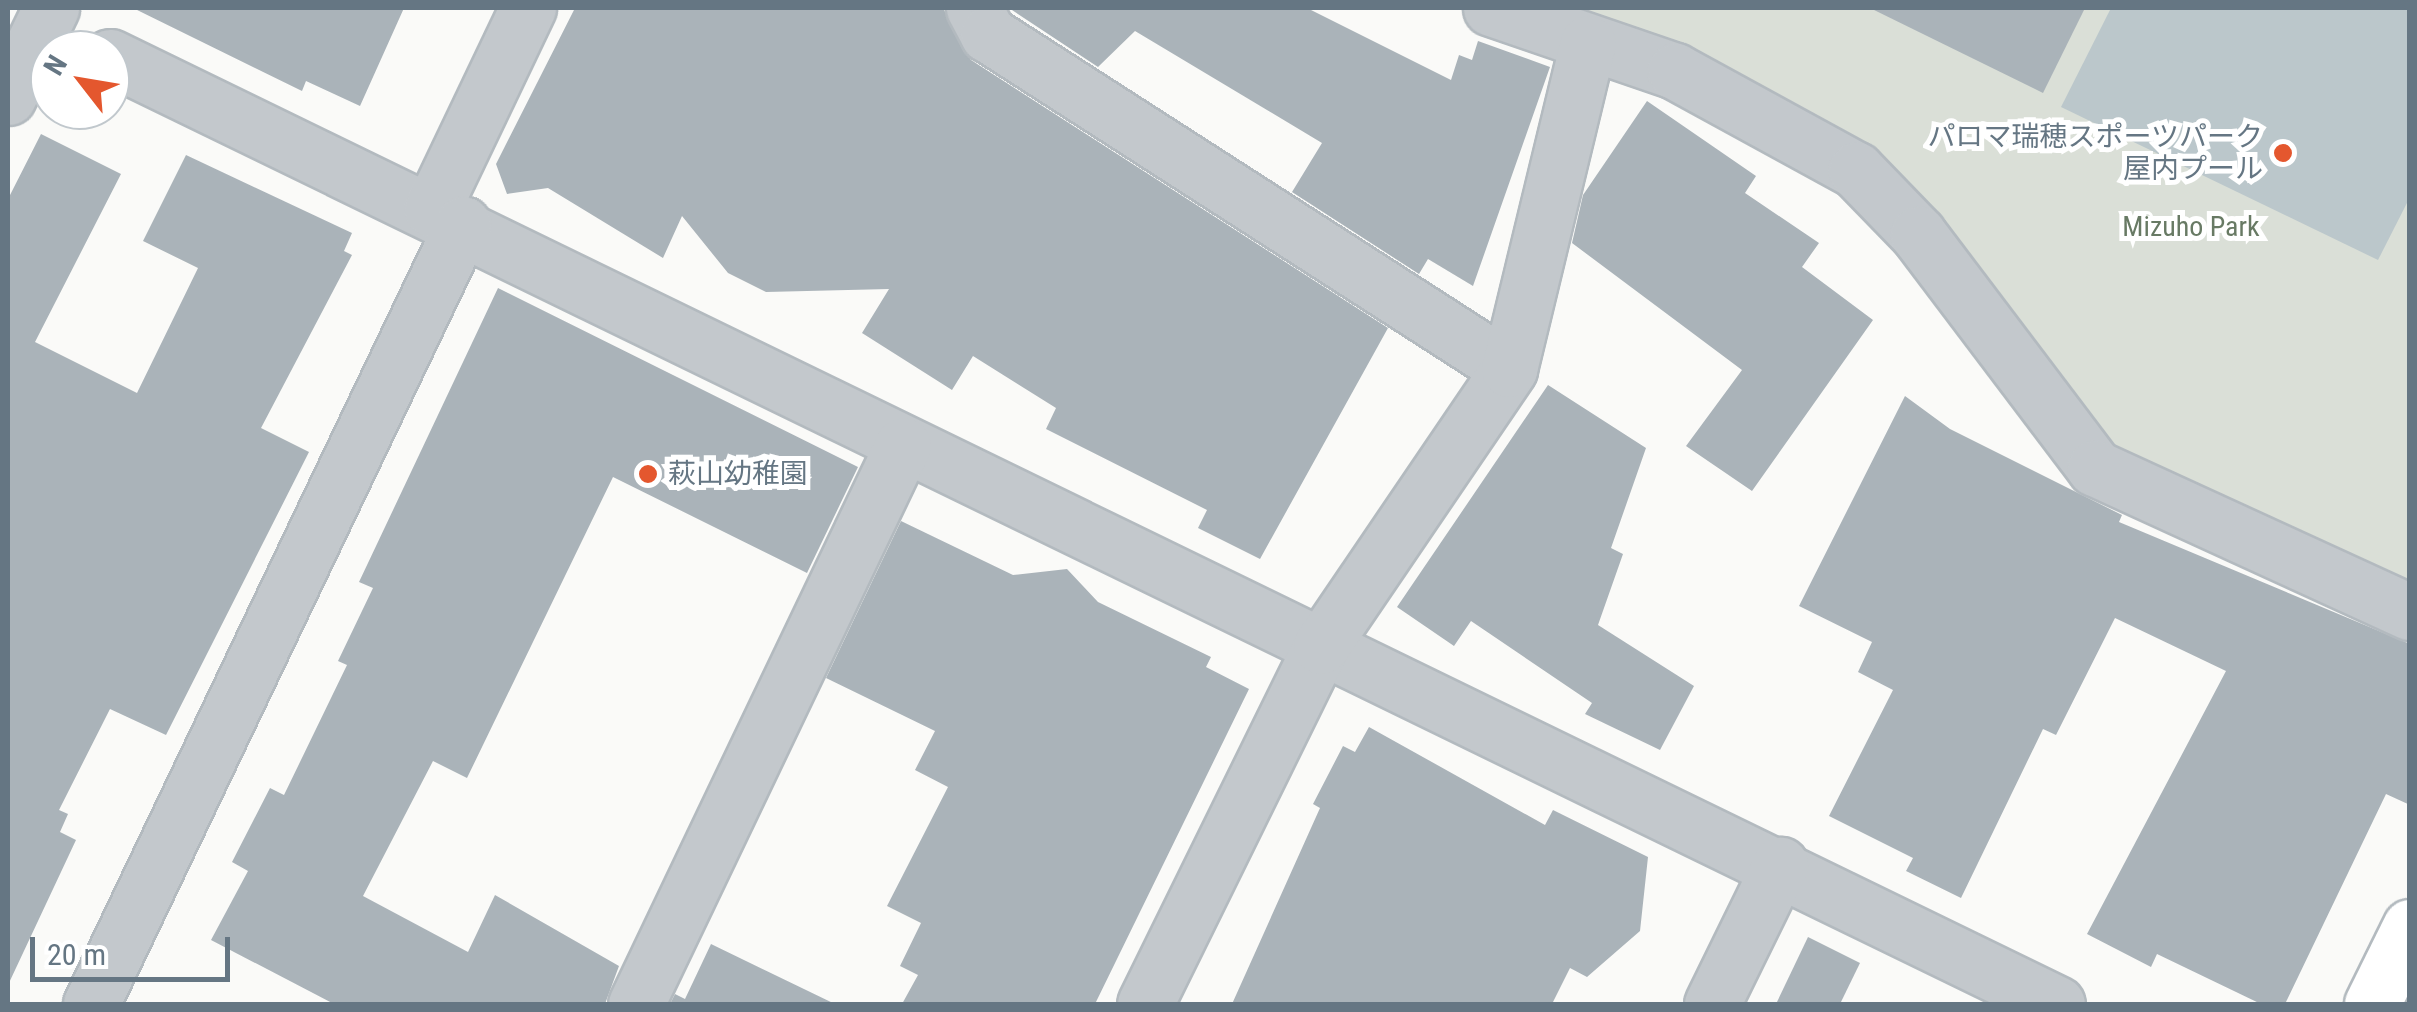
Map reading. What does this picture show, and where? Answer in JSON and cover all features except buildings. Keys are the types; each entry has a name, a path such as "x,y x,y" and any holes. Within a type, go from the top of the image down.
{"street":[{"path":"90,1004 448,216 528,8"},
{"path":"974,8 988,34 1508,370"},
{"path":"1491,8 1675,70 1856,170 1918,234 2096,468 2410,612"},
{"path":"8,97 34,14 61,30"},
{"path":"1145,1004 1322,646 1508,370 1588,43"},
{"path":"130,66 448,216 903,445 1780,865 2058,1004"},
{"path":"636,1004 903,445"},
{"path":"1712,1004 1780,865"},
{"path":"2372,1004 2410,927"}],"green space":[{"name":"Mizuho Park","path":"1491,8 2409,8 2409,612 2095,468 1856,170"}],"shaded area":[{"name":"パロマ瑞穂スポーツパーク 屋内プール","path":"2111,8 2409,8 2409,199 2378,260 2061,107"}],"place":[{"name":"パロマ瑞穂スポーツパーク 屋内プール","path":"2283,153"},
{"name":"萩山幼稚園","path":"648,474"}]}
